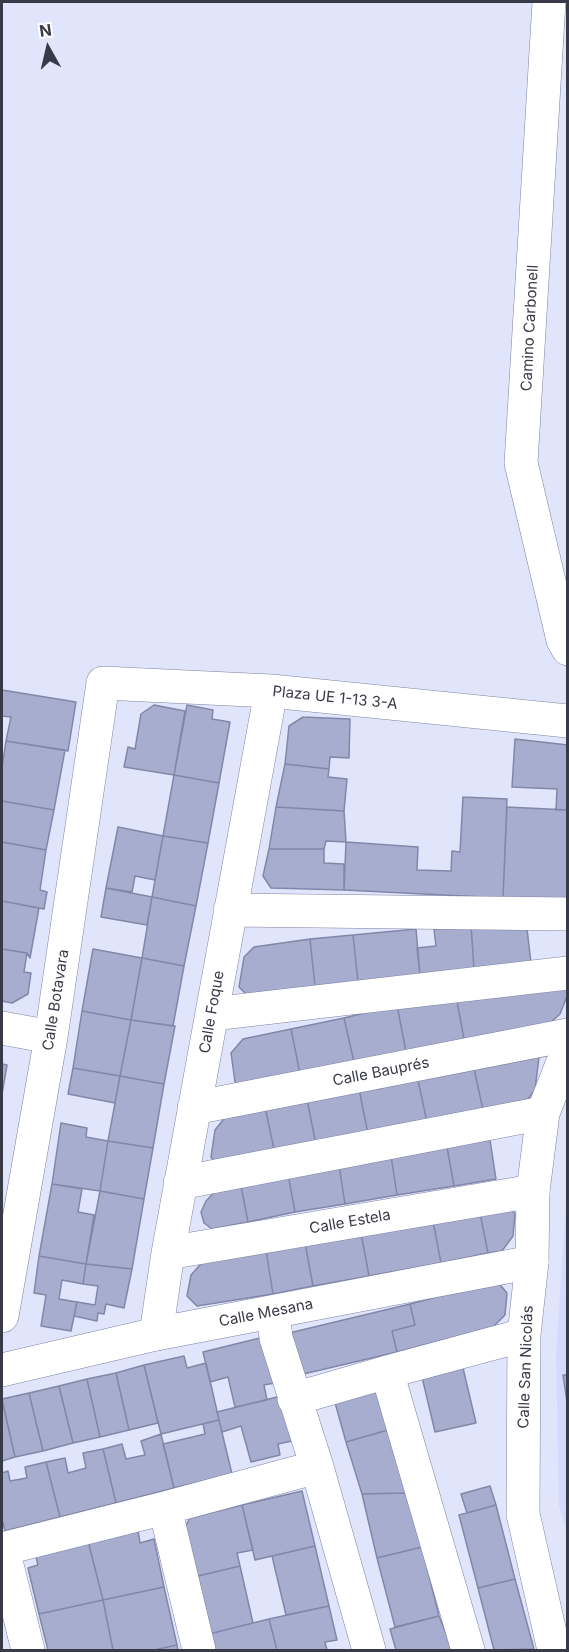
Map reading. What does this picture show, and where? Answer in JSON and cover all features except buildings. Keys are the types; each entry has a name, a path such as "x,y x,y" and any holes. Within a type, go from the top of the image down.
{"street":[{"name":"Camino Carbonell","path":"549,2 521,463 567,649"},
{"name":"Plaza UE 1-13 3-A","path":"103,683 271,692 567,721"},
{"name":"Calle Botavara","path":"2,1316 51,1037 103,683"},
{"name":"Calle Foque","path":"156,1334 180,1183 271,692"},
{"path":"230,910 567,914"},
{"path":"212,1014 567,973"},
{"path":"2,1028 51,1037"},
{"name":"Calle Bauprés","path":"194,1108 567,1035"},
{"name":"Calle San Nicolás","path":"554,1650 523,1514 524,1335 532,1262 532,1191 543,1113 567,1049"},
{"path":"180,1183 543,1113"},
{"name":"Calle Estela","path":"168,1253 532,1191"},
{"name":"Calle Mesana","path":"2,1370 156,1334 532,1262"},
{"path":"273,1312 276,1338 317,1467 369,1650"},
{"path":"294,1399 387,1371 524,1335"},
{"path":"387,1371 468,1650"},
{"path":"28,1650 2,1549 317,1467"},
{"path":"165,1508 199,1650"}],"shaded area":[{"path":"567,1187 567,1532 559,1506 556,1355"}]}
